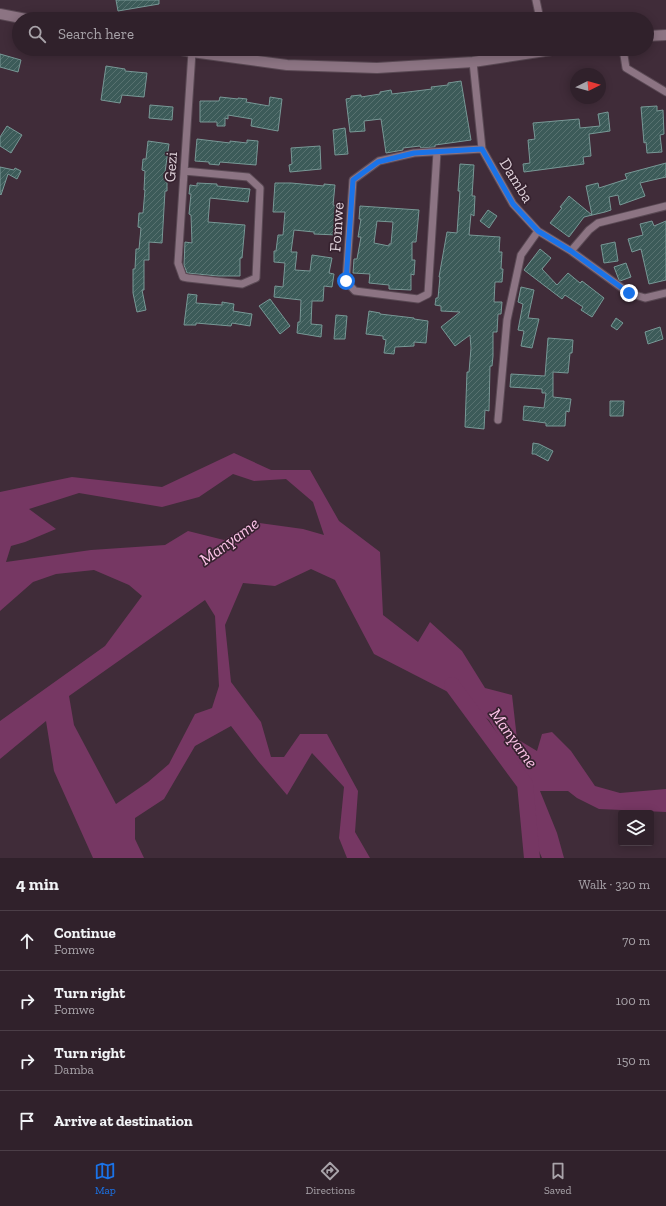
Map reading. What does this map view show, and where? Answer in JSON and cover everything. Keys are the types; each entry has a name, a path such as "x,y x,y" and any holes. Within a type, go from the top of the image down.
{"street":[{"path":"536,0 539,12"},
{"path":"0,14 12,16"},
{"path":"654,36 666,35"},
{"name":"Gezi","path":"184,171 248,178 260,188 256,278 242,284 188,278 183,277 178,263 184,171 192,56"},
{"path":"221,56 287,65 377,68 473,62 510,56"},
{"path":"624,56 626,68 666,92"},
{"name":"Damba","path":"473,62 482,149 513,204 538,231 571,251 629,293 645,298 666,293"},
{"name":"Fomwe","path":"437,152 428,294 418,299 355,291 346,281 353,180 378,162 414,153 482,149"},
{"path":"571,251 589,230 598,223 666,206"},
{"path":"498,420 509,313 521,254 538,231"}],"water":[{"path":"234,453 271,470 310,470 339,521 380,552 383,615 418,642 430,622 462,651 485,688 512,695 517,739 537,751 542,734 552,732 571,751 595,786 620,793 666,789 666,812 654,811 654,810 599,809 577,798 568,791 540,791 557,833 564,858 542,858 524,816 528,786 489,720 450,693 374,654 335,580 311,569 275,586 243,583 225,625 231,682 261,722 271,757 284,757 300,734 327,734 358,791 355,832 370,858 347,858 339,838 344,787 312,753 287,795 231,726 195,746 164,799 135,818 135,839 144,858 93,858 54,771 46,721 0,759 0,721 105,646 142,596 129,585 94,570 56,574 33,582 0,611 0,492 72,477 162,487","holes":["233,474 254,481 286,479 313,502 324,535 303,529 252,522 224,540 188,531 165,545 91,550 6,562 11,546 25,542 56,529 29,509 79,493 162,507 199,497","205,600 215,616 219,686 212,708 195,714 169,764 148,782 116,804 74,725 69,696"]}],"building":[{"path":"116,0 159,0 159,4 118,11"},
{"path":"0,54 21,60 18,72 0,67"},
{"path":"106,66 125,69 125,71 147,73 144,97 122,95 120,103 101,100"},
{"path":"461,81 471,140 435,145 435,147 421,148 420,146 403,148 403,150 386,153 381,119 364,121 365,131 350,132 346,99 351,98 351,96 361,95 361,97 380,94 380,92 391,90 392,94 432,89 431,87 448,85 448,83"},
{"path":"220,97 247,99 246,102 269,106 270,97 282,99 278,131 251,126 252,119 228,115 228,119 225,118 225,126 217,126 217,122 200,122 200,101 219,101"},
{"path":"150,105 173,107 172,120 149,118"},
{"path":"657,106 657,111 663,110 664,134 660,135 662,152 647,153 646,142 644,143 641,107"},
{"path":"608,112 610,131 589,134 591,156 583,157 584,164 524,172 523,164 530,163 528,140 535,139 533,123 579,119 580,128 600,126 598,114"},
{"path":"7,126 22,135 11,153 0,146 0,137"},
{"path":"345,128 348,154 335,155 333,130"},
{"path":"197,139 230,143 230,141 247,143 247,140 258,141 256,165 220,162 219,165 209,164 209,162 195,161"},
{"path":"148,141 169,144 164,179 167,179 167,191 165,191 162,243 149,242 149,260 144,260 144,290 142,290 146,310 137,312 133,293 133,269 135,269 136,249 139,249 141,228 138,227 139,213 143,213 145,190 145,171 142,170 143,159 146,159"},
{"path":"320,146 321,169 290,172 289,165 292,164 291,148"},
{"path":"666,163 666,177 640,183 645,196 620,205 618,195 609,197 611,210 605,212 584,217 569,237 550,223 569,196 592,215 586,186 598,183 599,188 627,179 625,174"},
{"path":"460,164 474,165 472,196 475,196 474,216 471,214 469,235 500,237 499,252 502,252 502,282 495,282 494,302 502,302 501,314 498,314 497,332 493,332 493,356 492,366 490,366 489,411 485,410 484,429 465,427 467,372 469,372 471,348 470,335 455,346 441,327 460,312 441,311 441,306 435,305 436,298 438,298 439,277 447,232 457,233"},
{"path":"0,167 14,170 15,168 21,171 17,179 8,174 1,195 0,194"},
{"path":"197,183 217,184 217,186 250,189 248,202 210,198 208,222 245,225 242,258 240,258 240,276 218,276 187,273 184,265 185,242 192,243 191,215 189,214 191,194 189,194 190,185 197,186"},
{"path":"275,183 324,186 324,184 335,185 333,205 337,206 337,235 314,234 314,232 294,230 291,252 297,252 295,270 310,271 312,255 332,258 329,273 334,274 332,287 324,286 323,301 312,301 311,324 322,325 321,337 297,333 298,322 300,322 301,300 274,297 275,286 283,287 285,263 274,262 274,251 276,251 278,235 283,235 285,212 273,212"},
{"path":"360,206 419,210 416,242 412,242 412,260 415,260 414,275 411,274 411,290 389,289 389,285 369,283 370,274 353,273 354,259 357,259 361,237 358,237 361,219 359,219","holes":["377,221 393,222 391,244 389,244 389,246 374,243"]},
{"path":"488,210 497,216 489,228 480,221"},
{"path":"652,221 654,226 666,221 666,280 649,284 641,249 632,252 628,239 643,235 640,224"},
{"path":"615,242 618,261 604,263 601,245"},
{"path":"540,249 551,258 542,269 557,285 568,273 580,283 582,281 604,298 592,317 581,310 583,307 565,295 562,299 524,270"},
{"path":"626,263 631,277 620,281 614,267"},
{"path":"521,287 534,290 528,318 539,319 532,348 521,346 524,331 518,330 523,304 518,302"},
{"path":"188,294 197,295 196,303 222,305 222,302 234,304 233,311 252,314 250,326 232,323 231,326 196,323 196,325 184,325"},
{"path":"270,299 290,326 280,334 259,306"},
{"path":"369,311 428,321 426,343 414,342 414,346 395,347 394,354 384,353 386,340 383,339 383,336 366,334"},
{"path":"336,315 347,316 345,339 334,339"},
{"path":"616,318 623,323 617,330 611,326"},
{"path":"660,327 663,339 648,344 645,332"},
{"path":"548,338 573,340 568,373 553,372 553,397 571,399 569,412 566,411 565,426 546,426 546,423 523,420 524,406 544,408 546,393 542,393 542,389 510,387 511,374 545,376"},
{"path":"610,401 624,401 623,416 610,416"},
{"path":"533,443 539,444 553,451 548,461 535,454 532,454"}],"waterway":[{"name":"Manyame","path":"452,685 525,784 532,858"}],"route":[{"path":"346,281 353,180 378,162 414,153 482,149 513,204 538,231 571,251 629,293"}]}
